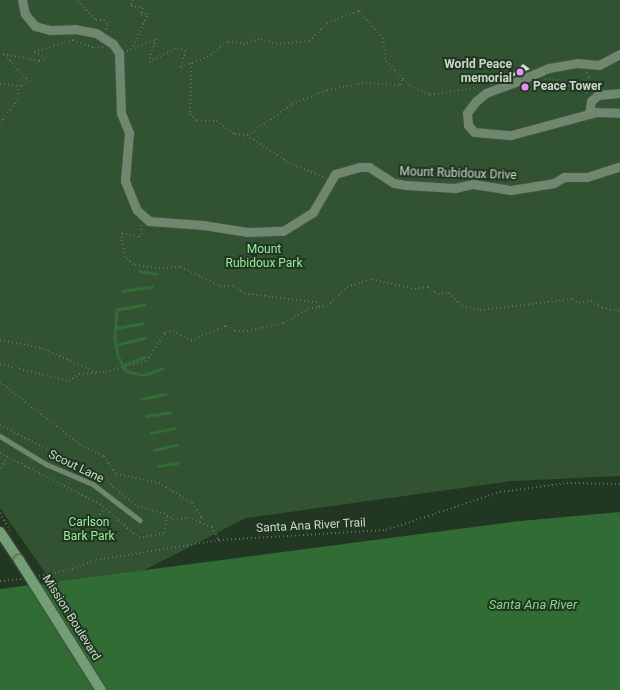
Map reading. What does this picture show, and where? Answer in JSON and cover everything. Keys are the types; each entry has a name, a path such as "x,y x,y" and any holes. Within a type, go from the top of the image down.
{"main road":[{"name":"Mission Boulevard","path":"0,532 101,690"}],"street":[{"path":"22,0 25,14 35,26 50,30 84,30 101,36 110,42 118,51 121,68 121,113 129,133 125,181 137,210 149,221 203,225 247,232 283,231 313,212 329,180"},
{"path":"620,54 598,65 588,66 577,63 549,68 523,80 486,93 476,101 467,113 468,125 474,132 511,135 589,114 620,113"},
{"path":"589,114 591,101 595,97 620,93"},
{"name":"Mount Rubidoux Drive","path":"329,180 335,174 369,167 394,183 405,185 454,188 473,184 511,190 554,183 564,177 592,175 620,166"}],"lane":[{"name":"Scout Lane","path":"0,436 46,464 93,484 140,520"}],"path":[{"path":"133,0 131,6 143,8 141,16 149,13 133,48"},
{"path":"78,1 96,20 104,20 108,25 101,36"},
{"path":"118,51 127,52 156,38 149,62 177,48 186,51 181,67 207,57 228,41 243,44 261,39 276,44 309,41 327,23 358,11 382,38 386,61 410,86 430,95 488,85"},
{"path":"0,84 17,86 29,82 3,54 39,61 46,58 34,52 73,40 94,48 102,48 110,42"},
{"path":"192,63 190,114 196,121 217,121 235,134 247,135 289,163 329,180"},
{"path":"580,88 589,77 585,70 588,66"},
{"path":"244,138 292,104 327,90 362,83 400,85 403,78"},
{"path":"540,81 557,80 580,88 595,97"},
{"path":"0,123 19,98 17,86"},
{"path":"139,220 142,234 139,237 122,233 121,238 125,257 133,265 160,269 180,267 220,286 233,286 245,294 317,304 318,307"},
{"path":"0,364 69,381 79,374 99,374 146,361 165,333 173,330 191,340 226,326 235,332 284,323 308,309 328,306 347,287 372,279 415,289 428,287 438,294 449,293 462,306 480,310 573,299 579,303 591,301 602,308 620,311"},
{"path":"0,340 41,348 99,374"},
{"path":"0,382 81,445 104,456 116,474 159,483 192,503 202,518 200,522"},
{"path":"0,425 104,479 137,506 164,513 167,516 200,522 212,527 219,540"},
{"path":"0,453 104,508 139,538 164,533 167,516"},
{"path":"1,468 7,457"},
{"name":"Santa Ana River Trail","path":"34,576 72,569 96,560 219,540 370,532 500,492 567,483 620,484"},
{"path":"97,518 104,508"},
{"path":"0,581 28,578"}],"green space":[{"name":"Mount Rubidoux Park","path":"0,0 620,0 620,476 512,481 246,518 70,608 0,508"}],"water":[{"name":"Santa Ana River","path":"620,512 620,690 0,690 0,589 520,521"}],"building":[{"path":"523,64 530,69 509,78 509,77"}],"waterway":[{"path":"139,271 157,274"},
{"path":"122,291 152,287"},
{"path":"145,305 117,310 115,337 118,356 126,371 144,375 163,368"},
{"path":"116,328 143,323"},
{"path":"116,345 144,338"},
{"path":"123,365 145,357"},
{"path":"141,399 165,394"},
{"path":"146,416 170,412"},
{"path":"150,433 175,428"},
{"path":"154,450 176,445"},
{"path":"158,466 178,463"}],"place":[{"name":"World Peace memorial","path":"520,72"},
{"name":"Peace Tower","path":"525,87"}],"park label":[{"name":"Carlson Bark Park","path":"89,530"}]}
